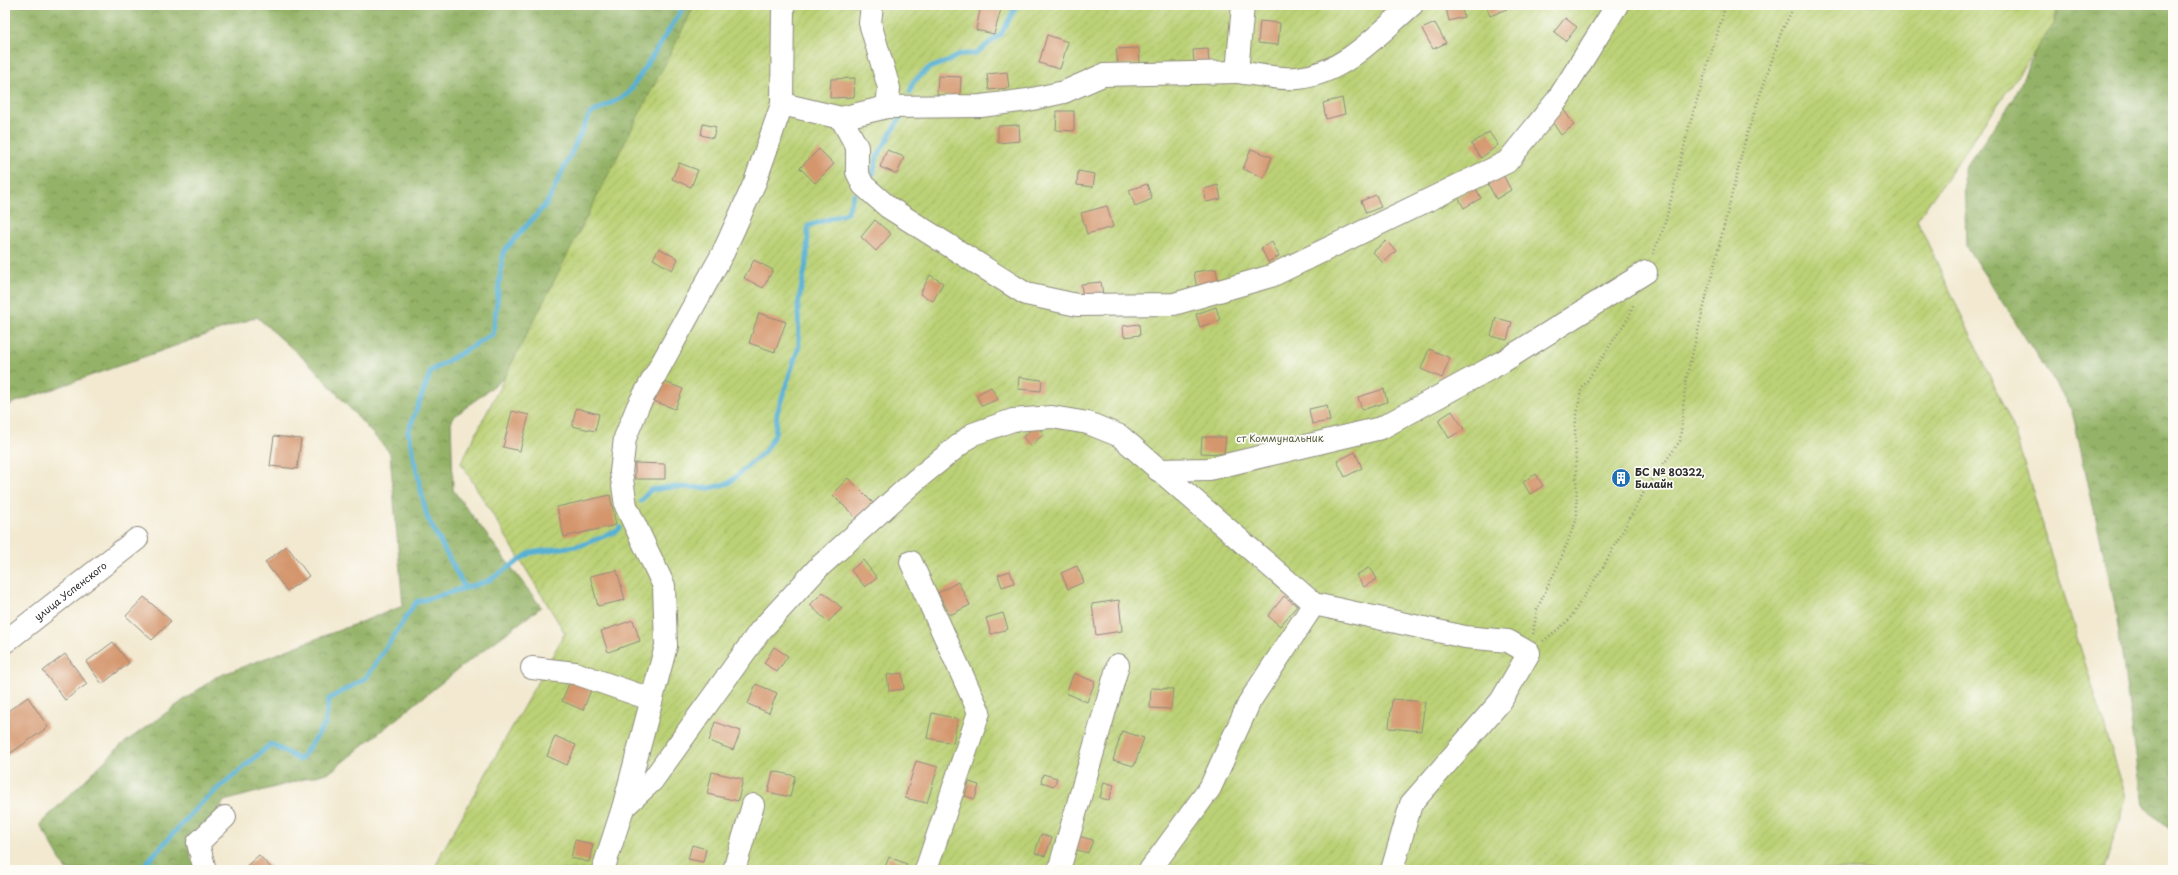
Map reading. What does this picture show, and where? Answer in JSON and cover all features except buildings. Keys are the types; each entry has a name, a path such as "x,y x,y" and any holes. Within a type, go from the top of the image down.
{"street":[{"path":"603,870 623,808 650,699 666,646 664,586 626,506 621,472 625,438 638,406 723,253 754,182 782,104 783,5"},
{"path":"872,5 870,23 889,88 887,106"},
{"path":"1237,72 1243,5"},
{"path":"782,104 841,118 887,106 981,106 1028,100 1064,92 1103,75 1237,72 1297,79 1325,73 1353,57 1412,5"},
{"path":"841,118 857,147 857,172 863,185 888,207 1026,294 1077,305 1174,304 1271,276 1506,162 1558,98 1617,5"},
{"path":"1158,470 1209,469 1381,428 1502,362 1646,272"},
{"path":"623,808 652,781 760,631 813,574 917,479 973,434 1013,420 1052,417 1088,423 1120,436 1314,604 1465,637 1508,641 1529,653 1501,701 1411,804 1392,870"},
{"name":"улица Успенского","path":"5,642 137,539"},
{"path":"911,562 979,712 926,870"},
{"path":"1150,870 1210,788 1250,701 1314,604"},
{"path":"1059,870 1118,665"},
{"path":"532,668 575,673 650,699"},
{"path":"734,870 753,805"},
{"path":"205,870 198,843 225,817"}],"path":[{"path":"1646,272 1664,227 1690,123 1726,5"},
{"path":"1529,653 1568,621 1603,567 1645,490 1680,441 1686,379 1746,137 1782,30 1795,5"},
{"path":"1529,653 1537,609 1560,561 1577,518 1575,427 1581,390 1630,314 1635,300"}],"green space":[{"path":"5,5 699,5 504,378 451,419 453,490 541,607 461,667 330,772 224,801 190,857 199,870 66,870 40,824 120,746 216,677 403,606 390,453 313,367 257,317 13,403 5,408"},
{"name":"ст Коммунальник","path":"695,5 2058,5 2054,24 1917,220 2012,424 2126,797 2104,870 434,870 442,852 565,633 461,463"},
{"path":"2055,5 2173,5 2173,831 2143,806 2115,605 2072,410 1966,246 1964,169 2014,99"}],"waterway":[{"path":"140,870 201,803 271,744 300,760 325,724 329,699 366,678 416,602 465,588 427,517 408,432 431,371 493,334 503,252 547,203 590,114 628,94 685,5"},
{"path":"910,92 913,82 929,68 949,61 960,54 975,54 1001,34 1017,5"},
{"path":"873,174 877,157 901,116"},
{"path":"641,501 650,490 671,487 710,488 729,483 765,451 775,434 777,413 799,346 798,305 807,259 808,226 847,213 854,194"},
{"path":"465,588 488,581 530,553 582,545 617,531 620,528"}],"place":[{"name":"БС № 80322, Билайн","path":"1621,478"}]}
